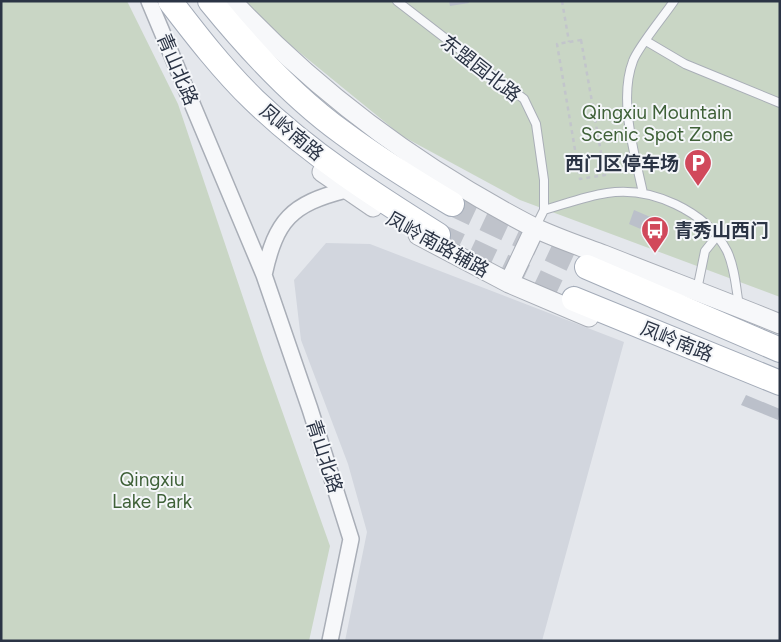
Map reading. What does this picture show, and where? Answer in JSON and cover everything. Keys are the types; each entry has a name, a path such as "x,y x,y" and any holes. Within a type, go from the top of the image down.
{"main road":[{"name":"凤岭南路","path":"170,1 200,40 254,100 311,149 375,196 440,230 318,142 261,90 201,26 182,1"},
{"name":"凤岭南路","path":"210,1 237,34 288,86 341,132 393,169 452,204"},
{"name":"凤岭南路","path":"586,267 780,350"},
{"path":"636,289 697,304 780,338"},
{"name":"凤岭南路","path":"780,368 576,294 780,383"}],"street":[{"name":"青山北路","path":"149,1 264,275 310,409 351,539 330,641"},
{"name":"凤岭南路辅路","path":"160,1 204,61 247,107 303,158 346,190 428,240 509,283 697,362 780,394"},
{"path":"232,1 303,71 362,119 408,153 466,189 535,228 780,324"},
{"path":"264,275 271,243 289,216 324,195 346,190"},
{"path":"509,283 535,228"}],"lane":[{"name":"东盟园北路","path":"397,1 524,99 536,124 544,180 544,210"},
{"path":"643,193 628,119 628,88 633,61 674,1"},
{"path":"646,42 685,64 780,103"},
{"path":"535,228 544,210 608,193 643,193 659,198 702,219 717,236 733,266 739,307"},
{"path":"697,290 705,251 717,236"}],"path":[{"path":"562,1 569,42"},
{"path":"581,40 605,175 580,179 556,44 569,42 581,40"}],"shaded area":[{"path":"326,243 370,244 624,342 542,641 345,641 367,532 348,464 301,340 294,280"}],"green space":[{"name":"Qingxiu Lake Park","path":"1,1 127,1 178,104 264,360 330,546 309,641 1,641"},
{"name":"Qingxiu Mountain Scenic Spot Zone","path":"242,1 780,1 780,297 520,200 402,136 266,25"}],"building":[{"path":"449,1 468,1 469,3 450,6"},
{"path":"634,210 669,225 664,239 629,224"},
{"path":"746,395 780,409 778,420 741,405"}],"tunnel":[{"path":"452,204 587,267"},
{"path":"438,235 574,299"}],"place":[{"name":"西门区停车场","path":"698,187"},
{"name":"青秀山西门","path":"655,254"}]}
